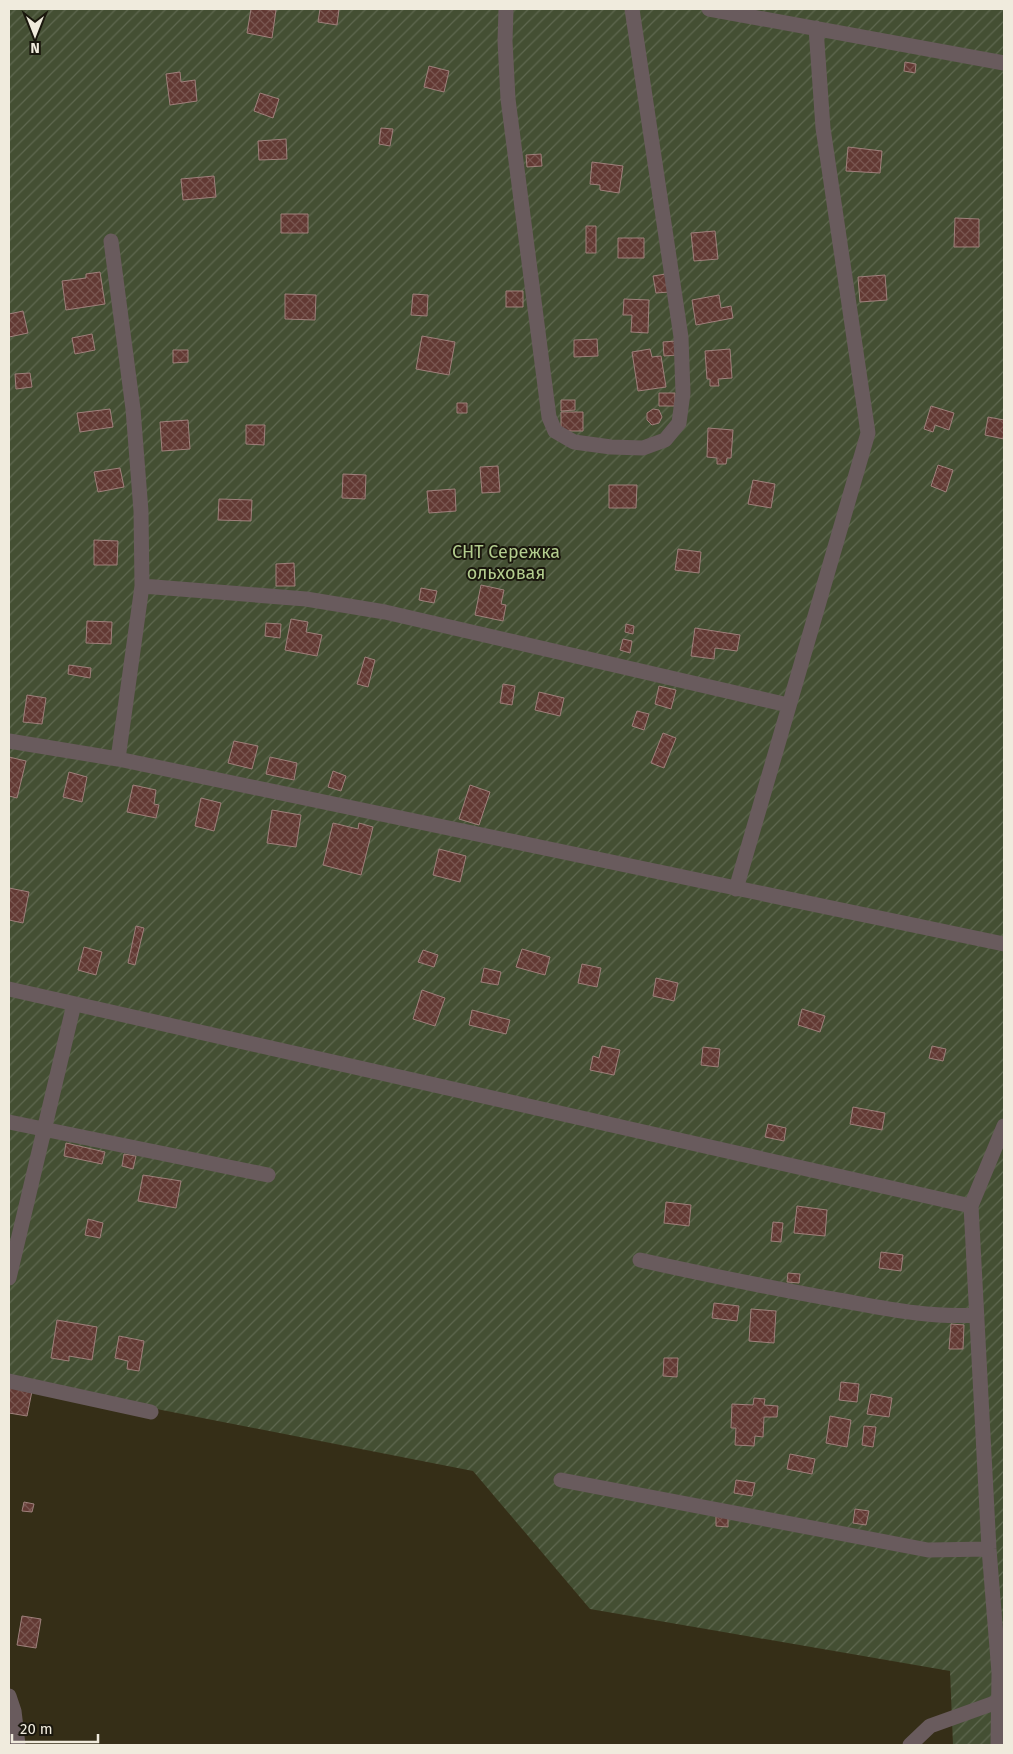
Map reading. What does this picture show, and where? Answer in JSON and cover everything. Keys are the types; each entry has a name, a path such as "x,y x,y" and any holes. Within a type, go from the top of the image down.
{"lane":[{"path":"506,9 505,41 508,99 549,417 555,431 574,442 612,447 643,448 665,440 679,424 683,393 681,337 632,9"},
{"path":"709,9 1004,63"},
{"path":"736,888 868,433 822,128 816,28"},
{"path":"111,241 134,409 141,511 142,586 118,759"},
{"path":"142,586 306,599 385,612 788,705"},
{"path":"9,740 118,759 1004,944"},
{"path":"9,989 971,1206"},
{"path":"9,1278 74,1004"},
{"path":"9,1122 268,1174"},
{"path":"998,1745 1000,1701 989,1549 971,1206 1003,1133"},
{"path":"640,1260 762,1287 895,1310 953,1317 976,1315"},
{"path":"9,1381 151,1412"},
{"path":"560,1480 928,1550 989,1549"},
{"path":"9,1696 14,1711 18,1745"},
{"path":"910,1745 930,1726 1000,1701"}],"green space":[{"name":"СНТ Сережка ольховая","path":"9,9 1004,9 1004,1745 953,1745 950,1671 590,1609 473,1471 9,1380"}],"building":[{"path":"251,9 276,10 272,38 247,33"},
{"path":"320,9 339,9 337,25 318,22"},
{"path":"905,62 916,64 915,73 904,71"},
{"path":"429,66 449,71 444,92 424,87"},
{"path":"180,72 181,82 195,80 197,101 170,105 166,74"},
{"path":"260,93 279,99 273,118 254,111"},
{"path":"381,128 393,129 390,146 379,144"},
{"path":"286,139 287,159 259,160 258,141"},
{"path":"848,147 882,151 880,173 846,171"},
{"path":"541,154 542,166 527,167 526,155"},
{"path":"592,162 623,166 619,193 600,190 600,185 590,184"},
{"path":"214,176 216,197 183,200 181,179"},
{"path":"281,214 308,214 308,233 281,233"},
{"path":"955,218 979,219 979,247 954,247"},
{"path":"586,226 596,226 596,253 586,253"},
{"path":"715,231 718,259 694,261 691,233"},
{"path":"618,238 644,238 644,258 618,258"},
{"path":"100,272 105,304 66,310 62,281 86,278 86,274"},
{"path":"666,274 669,292 656,293 653,276"},
{"path":"885,275 887,300 860,302 858,277"},
{"path":"506,291 523,291 523,307 506,307"},
{"path":"285,294 316,295 315,320 285,319"},
{"path":"413,294 428,295 427,316 411,315"},
{"path":"719,295 721,308 731,306 733,318 696,325 692,300"},
{"path":"624,299 649,300 648,333 631,332 632,315 623,315"},
{"path":"23,311 28,333 9,337 9,314"},
{"path":"92,334 95,350 75,354 72,338"},
{"path":"422,336 455,342 449,375 416,369"},
{"path":"597,339 598,356 574,357 574,340"},
{"path":"676,341 677,355 664,356 663,342"},
{"path":"650,349 652,357 661,356 666,387 638,391 632,352"},
{"path":"730,349 732,378 718,379 719,386 710,386 710,379 707,379 705,351"},
{"path":"173,350 188,350 188,362 173,363"},
{"path":"30,373 32,387 16,389 15,374"},
{"path":"659,393 675,393 675,406 659,406"},
{"path":"561,400 575,400 575,410 561,411"},
{"path":"457,403 467,403 467,413 457,413"},
{"path":"931,406 954,413 949,430 935,425 933,432 924,429"},
{"path":"110,409 113,427 80,432 77,413"},
{"path":"653,409 659,410 662,417 659,423 652,425 647,420 647,413"},
{"path":"561,412 583,412 583,431 561,431"},
{"path":"988,417 1004,420 1004,439 985,435"},
{"path":"188,420 190,449 162,451 160,422"},
{"path":"246,425 265,425 264,445 246,444"},
{"path":"708,428 733,430 731,458 727,458 726,464 717,464 717,458 707,457"},
{"path":"938,465 953,470 946,492 931,486"},
{"path":"498,466 500,492 482,493 480,467"},
{"path":"120,468 124,487 98,492 94,472"},
{"path":"343,474 366,475 365,499 342,498"},
{"path":"753,480 775,484 771,508 748,504"},
{"path":"609,485 637,485 636,508 609,508"},
{"path":"455,489 456,511 429,513 427,491"},
{"path":"219,499 252,500 251,521 218,520"},
{"path":"94,540 118,541 117,565 94,565"},
{"path":"678,549 701,552 699,573 675,570"},
{"path":"294,563 295,586 276,586 276,564"},
{"path":"481,585 504,590 501,604 506,605 503,621 475,615"},
{"path":"421,588 437,591 434,603 419,600"},
{"path":"291,619 308,622 306,632 322,635 317,656 285,650"},
{"path":"87,621 112,622 111,644 86,643"},
{"path":"266,623 281,624 280,638 265,636"},
{"path":"626,624 634,626 633,634 625,632"},
{"path":"695,628 740,635 737,651 715,648 714,659 691,656"},
{"path":"623,639 632,641 630,653 620,650"},
{"path":"365,657 375,660 368,687 357,684"},
{"path":"69,665 91,668 90,678 68,674"},
{"path":"503,684 515,686 512,705 500,703"},
{"path":"659,686 676,690 671,709 655,704"},
{"path":"539,692 564,698 560,716 535,710"},
{"path":"27,695 46,698 42,724 23,722"},
{"path":"637,711 649,714 644,730 632,726"},
{"path":"663,733 676,738 664,768 651,763"},
{"path":"234,741 258,746 252,769 228,763"},
{"path":"9,757 26,761 17,798 9,796"},
{"path":"270,757 297,763 294,780 266,774"},
{"path":"333,771 346,776 341,791 328,787"},
{"path":"69,772 87,777 82,802 63,797"},
{"path":"133,785 156,790 154,804 159,805 156,818 127,812"},
{"path":"470,785 490,792 479,825 459,819"},
{"path":"201,798 221,803 214,831 195,826"},
{"path":"272,810 301,815 296,847 267,843"},
{"path":"333,823 358,829 359,823 373,827 361,875 323,865"},
{"path":"439,849 466,856 460,882 433,875"},
{"path":"9,888 29,892 23,923 9,920"},
{"path":"136,926 144,928 135,965 128,963"},
{"path":"84,947 102,952 96,975 78,970"},
{"path":"522,949 550,957 545,975 516,967"},
{"path":"423,950 438,955 434,967 418,962"},
{"path":"582,964 601,968 597,987 578,983"},
{"path":"484,968 501,972 498,985 481,982"},
{"path":"656,978 678,983 674,1001 653,996"},
{"path":"422,990 445,998 435,1026 413,1019"},
{"path":"802,1009 825,1016 820,1032 798,1025"},
{"path":"472,1010 510,1020 506,1034 469,1025"},
{"path":"602,1046 620,1050 614,1075 590,1070 593,1056 599,1058"},
{"path":"932,1046 946,1049 943,1061 929,1058"},
{"path":"703,1047 720,1049 718,1067 701,1065"},
{"path":"853,1107 885,1113 882,1130 850,1124"},
{"path":"768,1124 786,1128 784,1141 765,1137"},
{"path":"66,1143 105,1152 102,1164 64,1156"},
{"path":"124,1154 136,1156 133,1169 122,1166"},
{"path":"143,1175 181,1181 176,1208 138,1201"},
{"path":"666,1202 691,1205 689,1226 664,1223"},
{"path":"797,1206 827,1210 825,1236 794,1233"},
{"path":"88,1219 103,1223 100,1238 85,1235"},
{"path":"773,1222 783,1223 781,1242 771,1241"},
{"path":"881,1252 903,1255 901,1271 879,1268"},
{"path":"788,1273 800,1274 799,1283 787,1282"},
{"path":"714,1303 739,1306 737,1321 712,1318"},
{"path":"751,1309 776,1311 774,1343 749,1341"},
{"path":"57,1320 97,1327 92,1360 69,1356 69,1361 51,1358"},
{"path":"951,1324 964,1325 963,1349 949,1349"},
{"path":"119,1336 144,1341 139,1371 127,1369 128,1361 115,1358"},
{"path":"664,1358 678,1358 677,1377 663,1376"},
{"path":"841,1382 859,1384 857,1402 839,1400"},
{"path":"9,1386 32,1391 27,1416 9,1413"},
{"path":"871,1394 892,1398 889,1417 867,1414"},
{"path":"754,1398 765,1399 764,1405 778,1406 777,1417 764,1417 763,1437 755,1436 754,1446 735,1445 736,1428 731,1428 732,1404 753,1405"},
{"path":"830,1416 851,1420 847,1447 826,1443"},
{"path":"864,1426 876,1427 873,1447 862,1445"},
{"path":"790,1454 815,1459 812,1474 787,1469"},
{"path":"736,1480 755,1483 752,1496 734,1493"},
{"path":"24,1502 34,1504 32,1512 22,1511"},
{"path":"855,1509 869,1511 866,1525 853,1523"},
{"path":"716,1516 728,1517 728,1527 716,1526"},
{"path":"22,1616 41,1619 36,1648 17,1645"}]}
